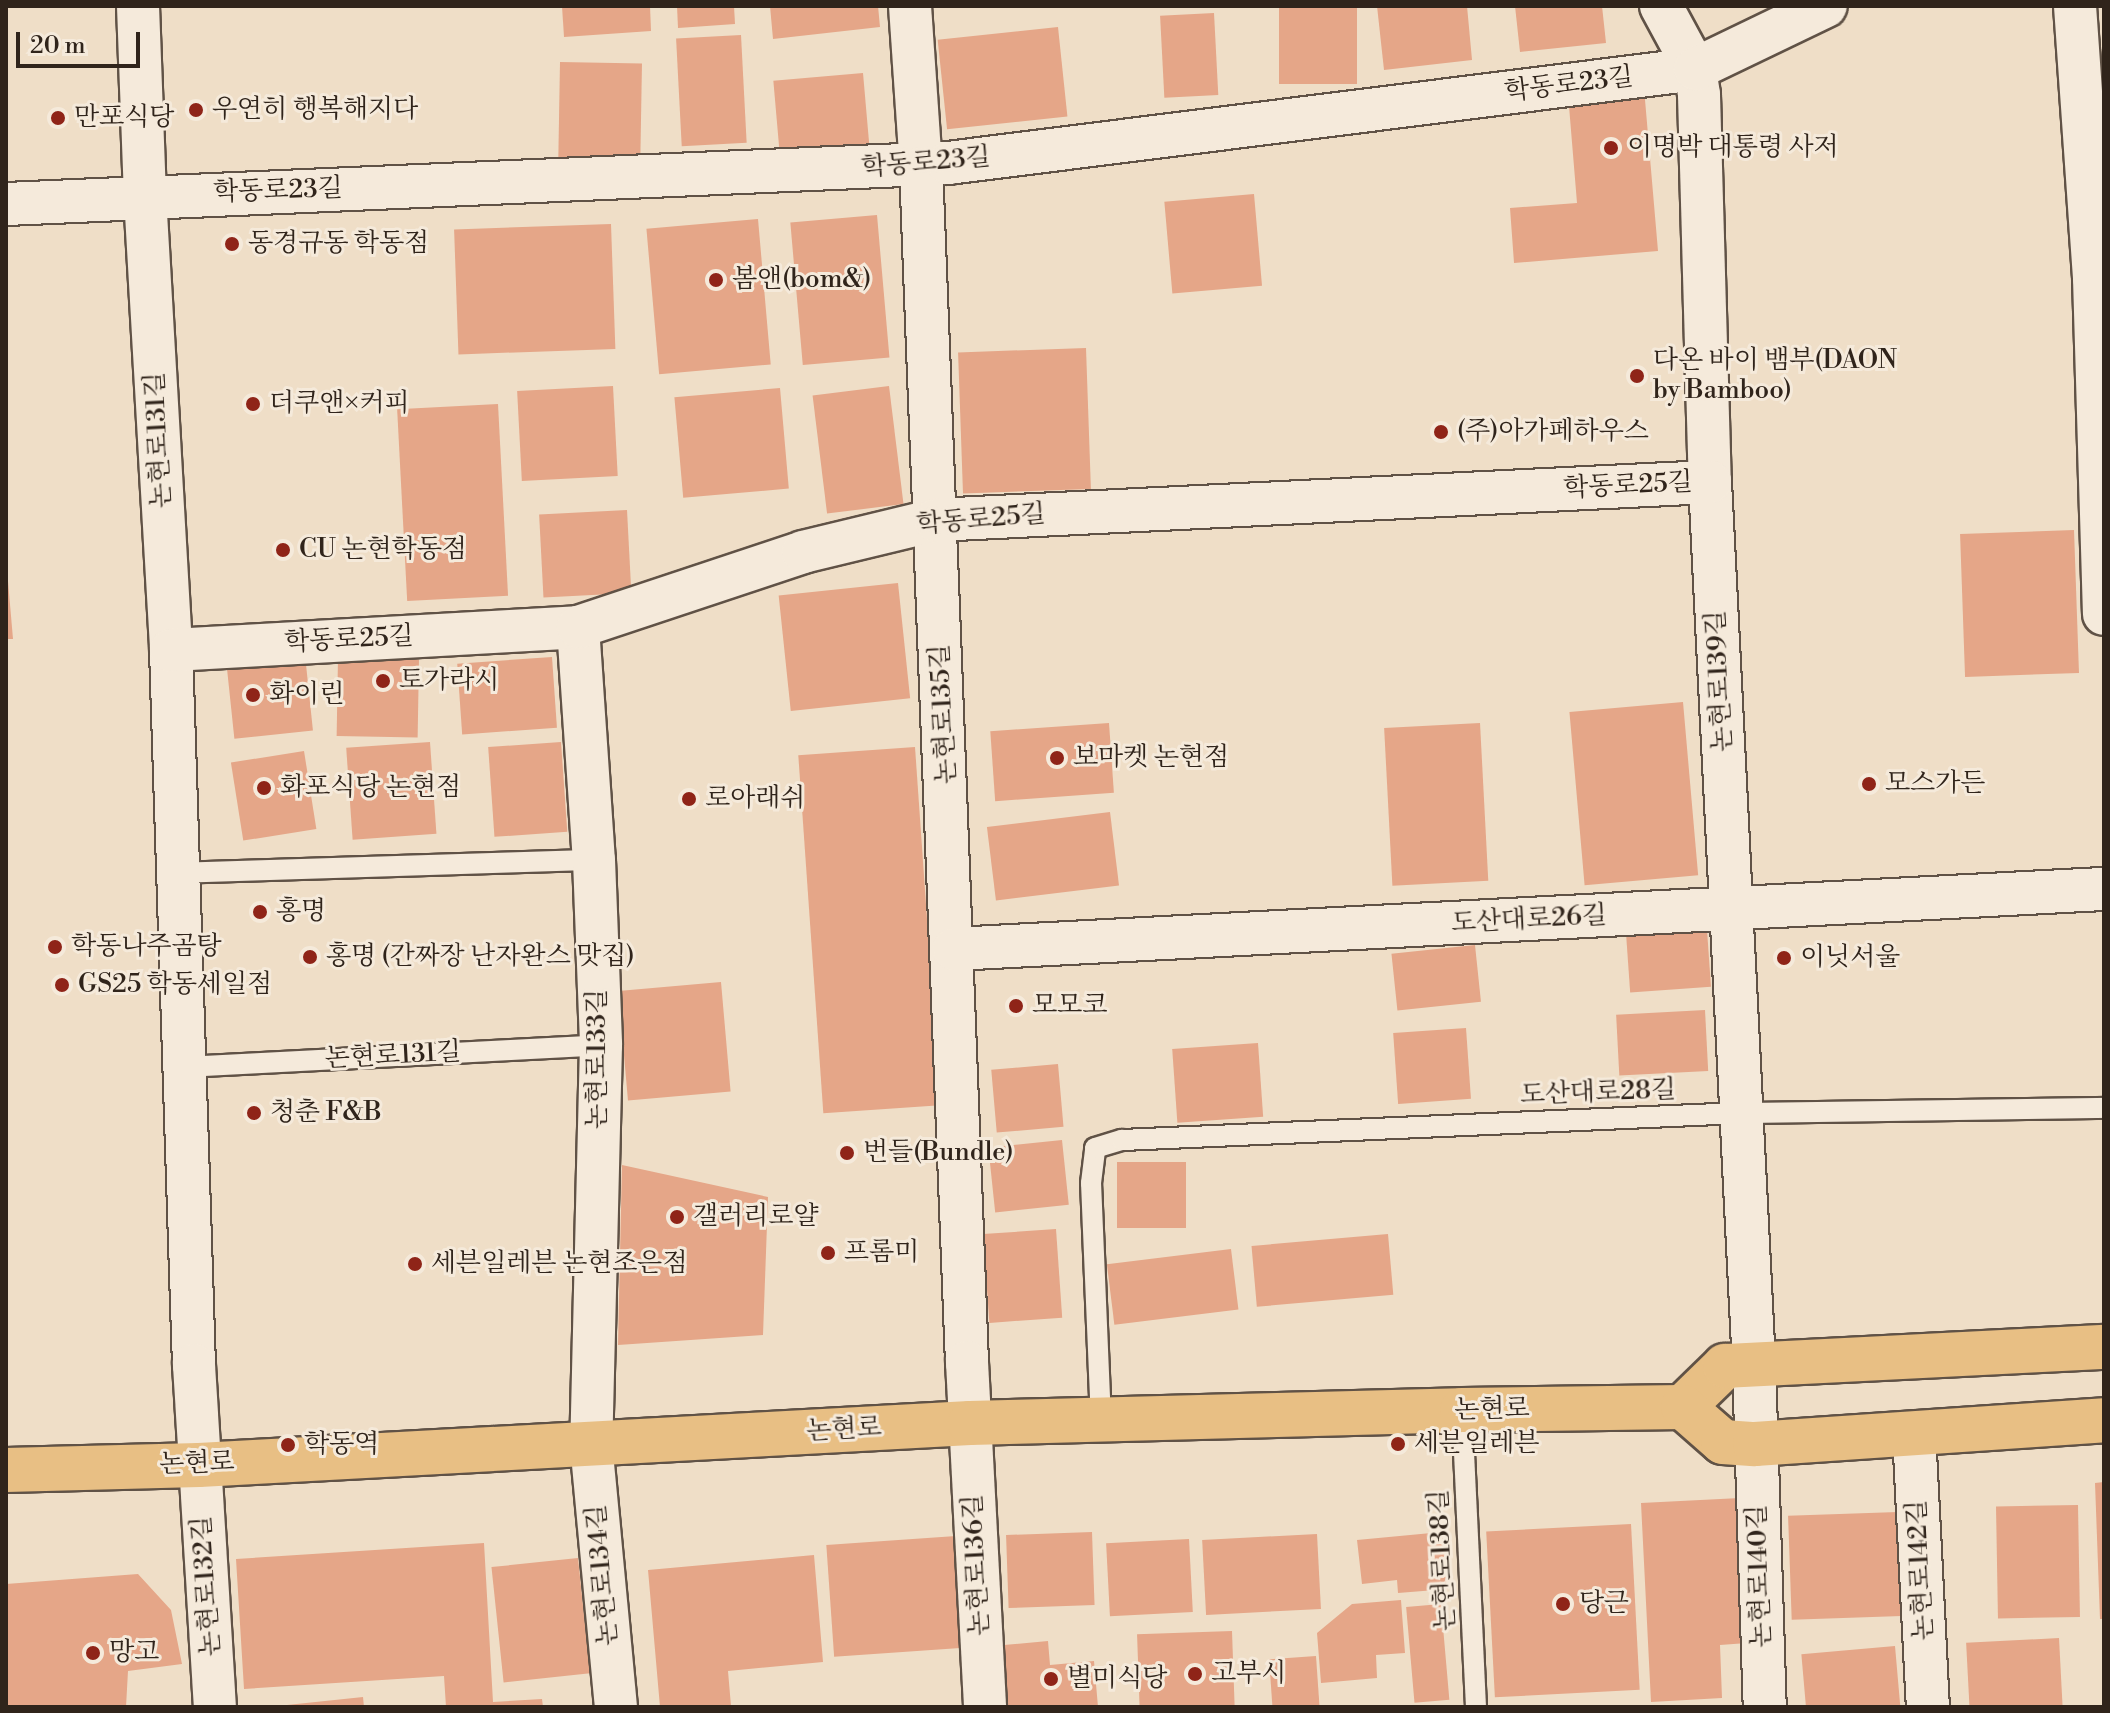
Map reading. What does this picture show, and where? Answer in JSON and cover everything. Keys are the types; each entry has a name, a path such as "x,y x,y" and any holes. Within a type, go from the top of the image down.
{"main road":[{"path":"2104,1347 1725,1366 1683,1407 1723,1442 1755,1444 2104,1420"},
{"name":"논현로","path":"6,1470 199,1465 970,1423 1683,1407"}],"street":[{"name":"논현로131길","path":"138,6 145,196 171,650 176,873 199,1465"},
{"name":"논현로135길","path":"910,6 921,166 954,949 970,1423"},
{"name":"논현로139길","path":"1661,6 1695,69 1699,95 1710,482 1754,1365"},
{"name":"학동로23길","path":"6,204 921,166 1695,69 1826,6"},
{"path":"2075,6 2099,278 2104,614"},
{"name":"학동로25길","path":"171,650 578,627 803,552 935,520 1710,482"},
{"name":"논현로133길","path":"578,627 594,860 601,1045 591,1443"},
{"name":"도산대로26길","path":"954,949 2104,889"},
{"name":"논현로140길","path":"1754,1365 1765,1707"},
{"name":"논현로136길","path":"970,1423 985,1707"},
{"name":"논현로142길","path":"1914,1433 1928,1707"},
{"name":"논현로134길","path":"591,1443 616,1707"},
{"name":"논현로132길","path":"199,1465 215,1707"}],"lane":[{"path":"176,873 594,860"},
{"name":"논현로131길","path":"185,1067 601,1045"},
{"name":"도산대로28길","path":"1101,1421 1091,1183 1095,1148 1122,1140 1740,1113 2104,1108"},
{"name":"논현로138길","path":"1462,1410 1476,1707"}],"building":[{"path":"562,6 650,6 651,31 564,37"},
{"path":"677,6 734,6 735,24 678,28"},
{"path":"770,6 878,6 880,27 773,39"},
{"path":"1279,6 1357,6 1357,84 1279,84"},
{"path":"1377,6 1467,6 1472,60 1384,70"},
{"path":"1515,6 1602,6 1606,43 1520,52"},
{"path":"1214,13 1218,95 1164,98 1160,16"},
{"path":"1058,27 1067,117 947,129 938,40"},
{"path":"741,35 747,143 682,146 676,38"},
{"path":"560,62 642,63 640,158 558,157"},
{"path":"863,73 869,147 780,155 773,81"},
{"name":"이명박 대통령 사저","path":"1644,88 1658,251 1514,263 1510,208 1577,203 1568,94"},
{"path":"1254,194 1262,286 1172,293 1164,202"},
{"path":"877,215 889,357 803,365 790,223"},
{"path":"758,219 771,364 659,374 646,229"},
{"path":"611,224 615,349 458,354 454,229"},
{"path":"1086,348 1091,489 963,493 958,352"},
{"path":"613,386 618,476 522,481 517,391"},
{"path":"889,386 904,504 827,513 813,395"},
{"path":"780,388 789,489 683,498 674,397"},
{"path":"498,404 508,596 407,601 397,409"},
{"path":"627,510 631,593 543,597 539,515"},
{"path":"2074,530 2079,673 1965,677 1960,534"},
{"path":"6,558 13,639 6,639"},
{"path":"898,583 910,698 791,711 779,596"},
{"path":"305,655 313,731 234,739 226,663"},
{"path":"552,657 557,728 462,734 457,664"},
{"path":"338,658 419,659 418,737 337,736"},
{"path":"1683,702 1698,875 1585,885 1569,712"},
{"path":"1109,723 1114,793 995,801 990,731"},
{"path":"1480,723 1488,881 1392,886 1384,728"},
{"path":"430,742 436,834 353,840 346,748"},
{"path":"561,742 567,832 494,837 488,747"},
{"path":"915,747 940,1105 823,1113 798,755"},
{"path":"304,751 316,829 243,841 231,763"},
{"path":"1110,812 1119,885 996,901 987,827"},
{"path":"1707,930 1711,987 1630,993 1626,936"},
{"path":"1475,945 1481,1002 1397,1010 1391,954"},
{"path":"721,982 731,1092 628,1101 618,991"},
{"path":"1705,1010 1708,1071 1619,1076 1616,1015"},
{"path":"1466,1028 1471,1099 1398,1104 1393,1033"},
{"path":"1258,1043 1263,1117 1177,1123 1172,1049"},
{"path":"1058,1064 1063,1127 997,1133 991,1070"},
{"path":"1062,1140 1069,1205 995,1212 988,1148"},
{"path":"1117,1162 1186,1162 1186,1228 1117,1228"},
{"path":"622,1165 768,1197 763,1335 618,1345"},
{"path":"1056,1229 1062,1318 989,1323 983,1234"},
{"path":"1388,1234 1393,1295 1257,1307 1252,1246"},
{"path":"1231,1249 1238,1310 1114,1325 1107,1264"},
{"path":"2104,1482 2104,1619 2100,1619 2095,1483"},
{"path":"1740,1498 1747,1643 1720,1645 1722,1698 1651,1702 1641,1503"},
{"path":"2078,1505 2080,1617 1998,1618 1996,1506"},
{"path":"1898,1512 1902,1616 1792,1620 1788,1516"},
{"path":"1631,1524 1640,1690 1495,1697 1486,1532"},
{"path":"1092,1532 1095,1605 1009,1608 1006,1535"},
{"path":"1442,1532 1448,1589 1398,1593 1397,1580 1362,1584 1357,1540"},
{"path":"1317,1534 1321,1609 1206,1615 1202,1540"},
{"path":"956,1536 964,1648 834,1657 826,1545"},
{"path":"1189,1539 1193,1612 1110,1616 1106,1543"},
{"path":"484,1543 493,1702 542,1699 543,1707 446,1707 444,1676 244,1689 236,1559"},
{"path":"814,1555 823,1662 728,1671 731,1706 660,1707 648,1570"},
{"path":"578,1558 590,1673 504,1682 491,1567"},
{"path":"138,1574 171,1610 182,1664 128,1671 126,1707 6,1707 6,1584"},
{"path":"1401,1600 1405,1653 1376,1655 1377,1678 1321,1683 1317,1633 1352,1604"},
{"path":"1441,1604 1449,1700 1415,1703 1406,1607"},
{"path":"1232,1631 1235,1706 1140,1707 1137,1634"},
{"path":"2059,1638 2063,1707 1969,1707 1966,1643"},
{"path":"1048,1641 1050,1665 1094,1661 1098,1707 1008,1707 1004,1645"},
{"path":"1895,1646 1900,1707 1806,1707 1801,1654"},
{"path":"1316,1656 1320,1707 1272,1707 1269,1659"},
{"path":"363,1697 364,1707 287,1707 287,1705"}],"place":[{"name":"우연히 행복해지다","path":"196,110"},
{"name":"만포식당","path":"58,118"},
{"name":"이명박 대통령 사저","path":"1611,148"},
{"name":"동경규동 학동점","path":"232,244"},
{"name":"봄앤(bom&)","path":"716,280"},
{"name":"다온 바이 뱀부(DAON by Bamboo)","path":"1637,376"},
{"name":"더쿠앤×커피","path":"253,404"},
{"name":"(주)아가페하우스","path":"1441,432"},
{"name":"CU 논현학동점","path":"283,550"},
{"name":"토가라시","path":"383,681"},
{"name":"화이린","path":"253,695"},
{"name":"보마켓 논현점","path":"1057,758"},
{"name":"모스가든","path":"1869,784"},
{"name":"화포식당 논현점","path":"264,788"},
{"name":"로아래쉬","path":"689,799"},
{"name":"홍명","path":"260,912"},
{"name":"학동나주곰탕","path":"55,947"},
{"name":"홍명 (간짜장 난자완스 맛집)","path":"310,957"},
{"name":"이닛서울","path":"1784,958"},
{"name":"GS25 학동세일점","path":"62,985"},
{"name":"모모코","path":"1016,1006"},
{"name":"청춘 F&B","path":"254,1113"},
{"name":"번들(Bundle)","path":"847,1153"},
{"name":"갤러리로얄","path":"677,1217"},
{"name":"프롬미","path":"828,1253"},
{"name":"세븐일레븐 논현조은점","path":"415,1264"},
{"name":"세븐일레븐","path":"1398,1444"},
{"name":"학동역","path":"288,1445"},
{"name":"당근","path":"1563,1604"},
{"name":"망고","path":"93,1653"},
{"name":"고부시","path":"1195,1674"},
{"name":"별미식당","path":"1051,1679"}]}
